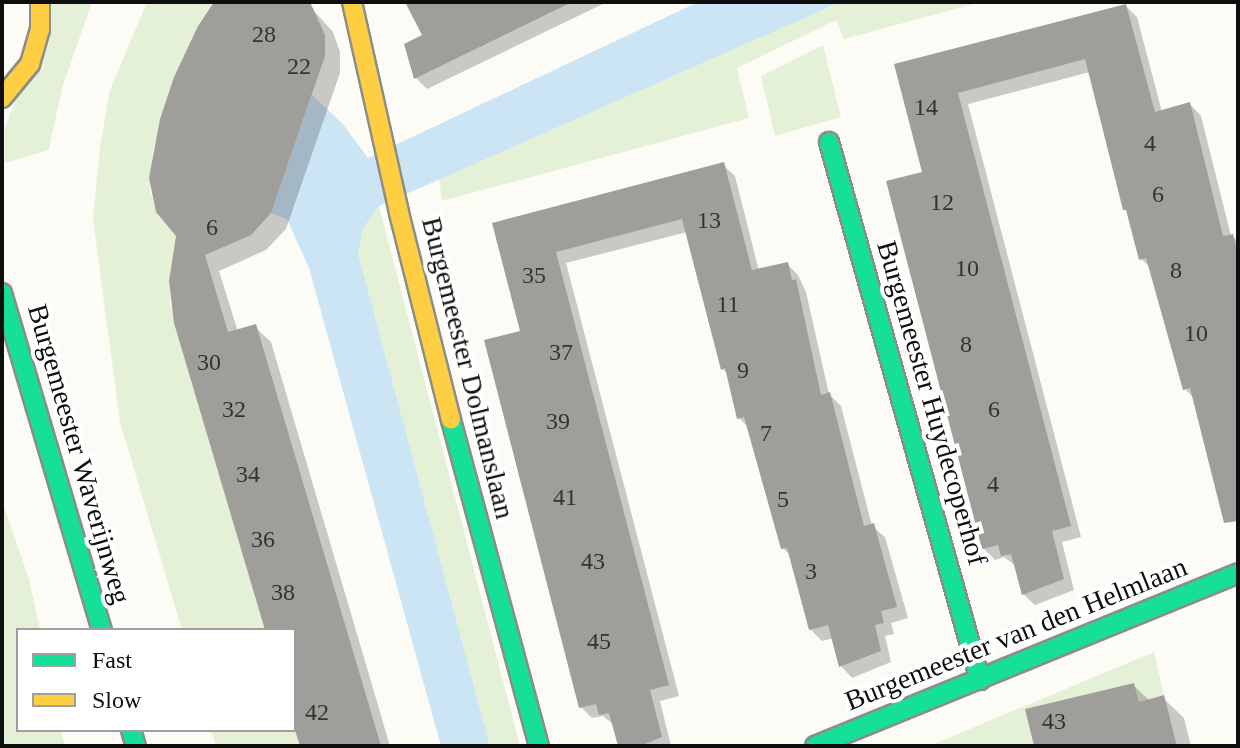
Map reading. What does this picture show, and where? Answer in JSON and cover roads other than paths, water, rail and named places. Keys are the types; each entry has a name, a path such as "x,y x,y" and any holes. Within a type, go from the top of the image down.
{"street":[{"path":"2,98 30,64 40,30 40,2"},
{"name":"Burgemeester Dolmanslaan","path":"352,2 399,213 469,491 539,746"},
{"name":"Burgemeester Huydecoperhof","path":"829,142 980,680"},
{"name":"Burgemeester Waverijnweg","path":"2,293 101,628"},
{"name":"Burgemeester van den Helmlaan","path":"815,746 1238,573"}],"water":[{"path":"698,2 841,2 379,206 364,227 358,253 490,746 441,746 309,268 287,219 271,213 312,95 343,124 368,158"}]}
